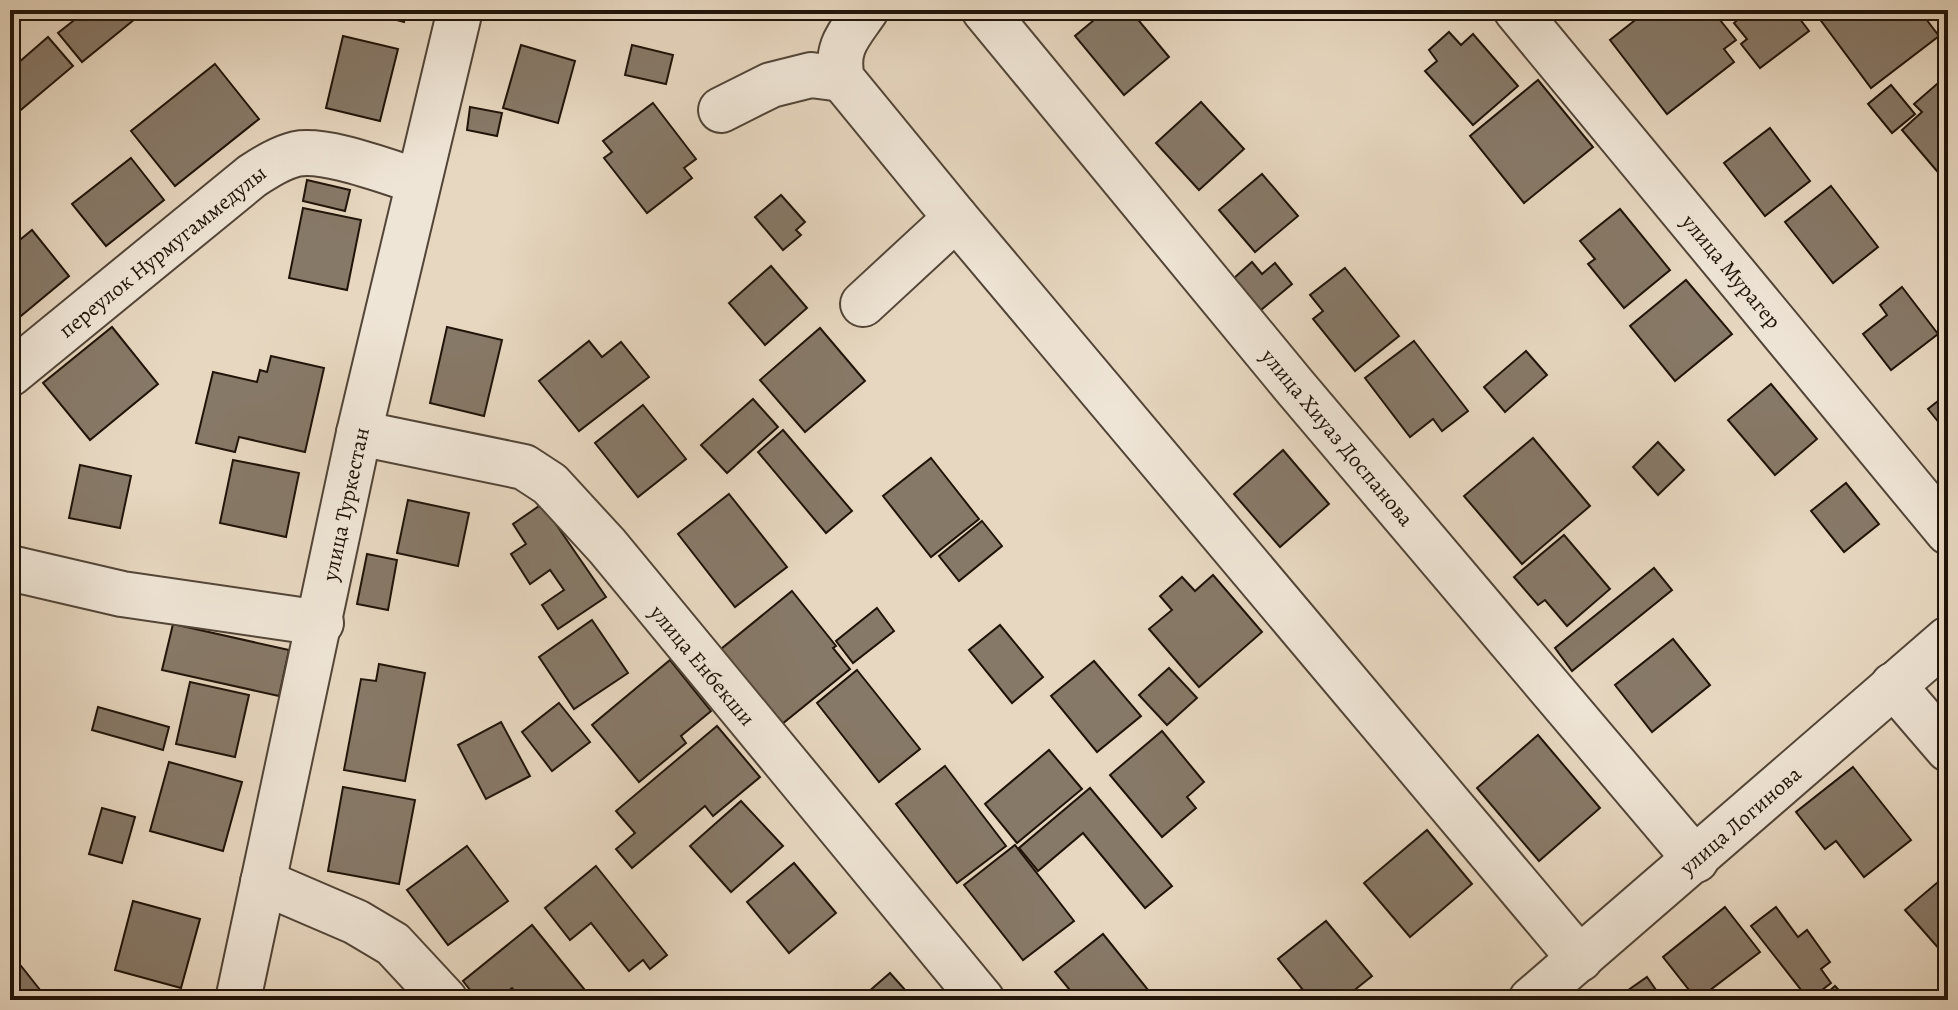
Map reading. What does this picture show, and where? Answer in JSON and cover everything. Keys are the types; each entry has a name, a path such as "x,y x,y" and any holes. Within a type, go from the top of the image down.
{"street":[{"name":"улица Туркестан","path":"238,1000 321,623 359,433 460,10"},
{"path":"866,10 842,45 839,64 842,79 1580,959"},
{"name":"улица Хиуаз Доспанова","path":"984,10 1295,387 1696,860"},
{"name":"улица Мурагер","path":"1516,10 1948,532"},
{"path":"721,110 771,85 811,75 842,79"},
{"name":"переулок Нурмугаммедулы","path":"10,374 252,176 277,160 299,153 334,157 417,181"},
{"path":"863,304 956,218"},
{"name":"улица Енбекши","path":"359,433 524,467 550,484 607,546 982,1000"},
{"path":"10,568 122,594 321,623"},
{"name":"улица Логинова","path":"1531,1000 1948,639"},
{"path":"1893,685 1948,749"},
{"path":"263,882 356,922 393,944 445,1000"}],"building":[{"path":"87,10 146,10 82,62 58,33"},
{"path":"360,10 407,10 404,22"},
{"path":"1106,10 1130,10 1169,57 1124,95 1075,36"},
{"path":"1648,10 1692,10 1699,18 1712,10 1736,40 1724,49 1734,62 1667,114 1610,40"},
{"path":"1737,10 1793,10 1809,31 1760,68 1741,44 1747,39 1734,23 1742,16"},
{"path":"1813,10 1919,10 1939,36 1871,88"},
{"path":"1449,32 1461,45 1473,34 1518,86 1473,125 1425,71 1437,61 1429,50"},
{"path":"343,36 398,49 380,121 326,108"},
{"path":"48,37 73,66 10,119 10,70"},
{"path":"521,45 575,61 558,123 503,108"},
{"path":"632,45 673,55 666,84 625,75"},
{"path":"215,64 259,119 175,186 131,131"},
{"path":"1945,77 1948,80 1948,184 1902,130 1922,112 1914,104"},
{"path":"1538,80 1593,147 1524,203 1470,136"},
{"path":"1891,85 1915,114 1892,133 1868,104"},
{"path":"1201,102 1244,149 1199,190 1156,143"},
{"path":"653,103 696,159 684,168 692,178 647,213 604,158 612,152 603,141"},
{"path":"470,107 502,113 497,136 467,130"},
{"path":"1770,128 1810,181 1765,216 1724,163"},
{"path":"131,158 164,200 106,246 72,204"},
{"path":"1262,174 1298,216 1255,252 1219,210"},
{"path":"307,180 350,190 345,211 303,201"},
{"path":"1831,186 1878,247 1833,283 1785,222"},
{"path":"781,195 805,222 796,230 801,235 783,250 755,217"},
{"path":"303,208 361,220 347,290 289,278"},
{"path":"1620,209 1670,270 1624,308 1588,264 1595,259 1580,241"},
{"path":"32,230 69,276 10,325 10,248"},
{"path":"1252,262 1262,274 1275,263 1292,284 1261,310 1234,278"},
{"path":"771,266 807,308 765,345 729,303"},
{"path":"1345,268 1399,336 1355,371 1313,319 1323,311 1310,295"},
{"path":"1686,280 1732,334 1675,381 1630,326"},
{"path":"1902,287 1938,334 1891,370 1863,334 1887,315 1880,305"},
{"path":"112,327 158,384 90,440 43,383"},
{"path":"447,327 502,340 484,416 430,403"},
{"path":"820,328 865,381 805,432 760,380"},
{"path":"589,341 602,357 621,342 649,377 579,431 539,381"},
{"path":"1414,341 1468,411 1442,431 1433,419 1410,437 1365,378"},
{"path":"1526,351 1547,375 1505,412 1484,387"},
{"path":"271,356 324,368 305,452 239,437 235,452 196,443 213,372 257,382 260,370 267,372"},
{"path":"1771,384 1817,439 1775,475 1728,420"},
{"path":"1948,393 1948,434 1928,409"},
{"path":"753,399 778,427 727,473 701,445"},
{"path":"643,405 686,459 638,497 595,443"},
{"path":"783,430 852,511 826,533 758,452"},
{"path":"1533,438 1590,506 1522,564 1464,496"},
{"path":"1658,442 1684,470 1658,495 1633,467"},
{"path":"1283,450 1329,504 1280,547 1234,494"},
{"path":"931,458 979,519 931,557 883,496"},
{"path":"233,460 299,473 286,537 220,523"},
{"path":"80,465 131,476 120,528 69,518"},
{"path":"1846,483 1879,524 1844,552 1811,511"},
{"path":"729,494 787,567 735,607 678,534"},
{"path":"408,500 469,513 458,566 397,553"},
{"path":"542,504 606,597 558,629 542,605 564,590 550,570 530,584 511,554 526,544 513,524"},
{"path":"982,521 1002,546 959,581 939,556"},
{"path":"1564,535 1610,589 1567,626 1545,600 1538,605 1514,577"},
{"path":"367,554 397,560 388,610 357,604"},
{"path":"1654,568 1672,590 1572,671 1555,648"},
{"path":"1213,575 1262,632 1199,687 1149,629 1172,610 1160,596 1182,577 1195,591"},
{"path":"792,591 836,646 833,648 850,669 782,724 721,649"},
{"path":"877,608 894,631 853,663 836,641"},
{"path":"592,620 628,673 574,709 539,657"},
{"path":"173,624 289,650 279,696 162,670"},
{"path":"1000,625 1043,677 1012,703 969,650"},
{"path":"1673,639 1710,685 1652,732 1615,685"},
{"path":"670,660 711,711 681,736 686,743 639,782 592,725"},
{"path":"1094,661 1141,716 1097,752 1051,696"},
{"path":"379,664 425,673 405,781 344,770 361,679 376,681"},
{"path":"1169,668 1197,698 1167,725 1139,695"},
{"path":"857,670 920,749 879,782 817,703"},
{"path":"190,682 249,695 235,757 176,744"},
{"path":"559,703 590,742 552,771 522,732"},
{"path":"98,707 169,727 163,750 92,730"},
{"path":"501,722 530,776 486,799 458,745"},
{"path":"717,726 760,777 713,816 705,806 632,868 616,849 635,833 616,811"},
{"path":"1162,731 1204,782 1187,797 1196,808 1162,837 1110,775"},
{"path":"1538,735 1600,808 1539,861 1477,788"},
{"path":"1049,750 1082,789 1017,843 985,804"},
{"path":"169,762 242,782 223,851 150,831"},
{"path":"945,766 1006,846 957,883 896,804"},
{"path":"1853,767 1911,840 1864,877 1836,841 1825,849 1796,812"},
{"path":"343,787 415,800 399,884 328,871"},
{"path":"1090,788 1172,886 1145,908 1083,833 1038,871 1019,848"},
{"path":"741,801 783,846 731,892 690,846"},
{"path":"102,808 135,817 122,863 89,854"},
{"path":"1427,830 1472,884 1410,937 1364,883"},
{"path":"1015,845 1074,921 1023,960 964,885"},
{"path":"467,846 508,901 448,945 407,890"},
{"path":"794,863 836,913 789,953 747,902"},
{"path":"596,866 667,955 650,969 643,960 629,971 591,923 570,940 545,908"},
{"path":"1945,876 1948,879 1948,959 1905,910"},
{"path":"133,901 200,919 181,988 115,970"},
{"path":"1725,907 1760,952 1697,1000 1663,957"},
{"path":"1776,907 1798,937 1807,930 1830,962 1821,969 1831,983 1809,1000 1751,926"},
{"path":"1326,921 1372,976 1342,1000 1311,1000 1278,959"},
{"path":"532,925 593,1000 522,1000 512,988 496,1000 478,1000 463,981"},
{"path":"1103,934 1153,996 1148,1000 1078,1000 1055,972"},
{"path":"10,952 48,1000 10,1000"},
{"path":"890,973 914,1000 859,1000"},
{"path":"1647,977 1663,1000 1614,1000"},
{"path":"1835,986 1848,1000 1819,1000"}]}
